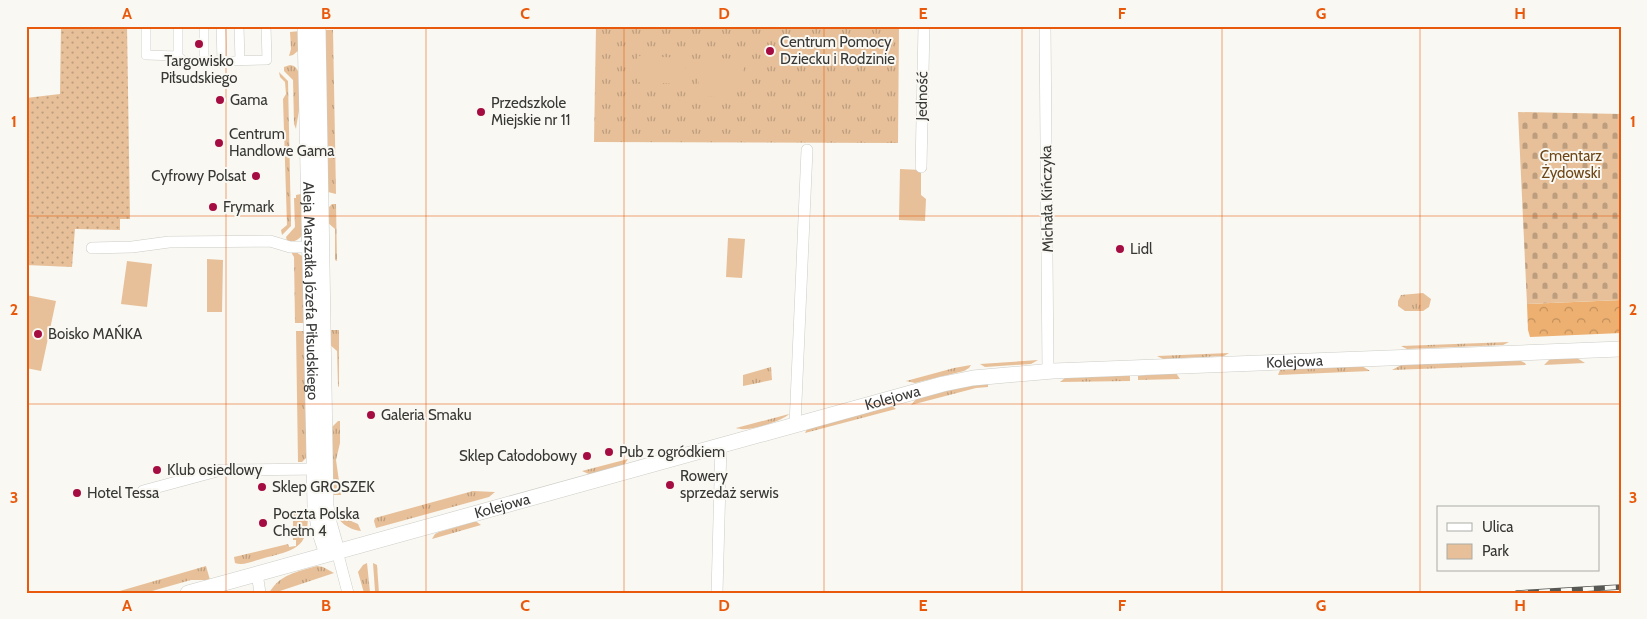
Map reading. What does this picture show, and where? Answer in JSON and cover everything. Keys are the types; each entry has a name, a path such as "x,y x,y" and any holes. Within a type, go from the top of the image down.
{"street":[{"path":"146,26 146,55 178,56 184,62 267,60 266,26"},
{"path":"178,26 178,56"},
{"path":"204,26 204,61"},
{"path":"222,26 222,61"},
{"path":"239,26 240,61"},
{"name":"Aleja Marszałka Józefa Piłsudskiego","path":"305,26 316,247"},
{"name":"Aleja Marszałka Józefa Piłsudskiego","path":"318,26 316,247 320,469 332,552"},
{"name":"Jedność","path":"921,167 924,26"},
{"name":"Michała Kińczyka","path":"1045,26 1048,371"},
{"path":"795,425 807,150"},
{"path":"92,248 132,247 168,242 270,241 290,246 316,247"},
{"name":"Kolejowa","path":"188,593 943,384 973,378 1048,371 1621,348"},
{"path":"716,593 721,445"},
{"path":"143,491 222,470 320,469"},
{"path":"332,552 348,593"},
{"path":"257,573 260,593"}],"green space":[{"path":"61,26 127,26 130,219 120,219 120,230 75,229 72,267 26,265 26,98 60,94"},
{"path":"594,26 899,26 898,143 594,142 596,27"},
{"path":"324,30 333,30 336,194 328,192"},
{"path":"300,31 299,50 289,56 291,49 290,32"},
{"path":"638,56 686,58 685,84 637,82"},
{"path":"700,58 744,59 743,88 723,88 723,97 698,96"},
{"path":"294,66 298,71 301,87 296,129 294,124 293,80 284,71 284,67"},
{"path":"279,72 288,81 291,226 282,235 281,230 287,225 283,99 286,94 285,82 280,77"},
{"name":"Cmentarz Żydowski","path":"1518,112 1621,114 1621,300 1527,304"},
{"path":"900,169 921,170 921,195 926,199 925,221 899,220"},
{"path":"301,194 302,235 296,241 287,241 286,237 295,227 294,198 296,198 296,195"},
{"path":"332,204 336,204 337,261 335,260 335,229 327,222 327,209"},
{"path":"728,238 745,239 742,278 726,277"},
{"path":"291,252 296,252 302,256 305,323 295,323 294,257"},
{"path":"207,259 223,260 222,312 207,312"},
{"path":"127,261 152,264 147,307 121,304"},
{"path":"1423,293 1431,299 1429,307 1423,311 1405,311 1398,306 1401,295"},
{"name":"Boisko MAŃKA","path":"26,295 56,301 41,371 26,368"},
{"path":"1621,300 1621,333 1530,337 1527,304"},
{"path":"329,330 339,330 339,387 337,351 329,344"},
{"path":"296,331 305,331 307,457 302,462 298,462"},
{"path":"1509,342 1503,345 1407,349 1401,346"},
{"path":"1229,353 1224,356 1163,359 1157,356"},
{"path":"1577,358 1585,363 1544,365 1550,359"},
{"path":"1038,360 1031,364 985,367 980,364"},
{"path":"1519,360 1526,365 1392,370 1401,365"},
{"path":"971,365 964,371 915,383 906,381 954,368"},
{"path":"1362,366 1370,371 1278,375 1280,370 1283,369"},
{"path":"771,367 772,380 743,386 743,375"},
{"path":"1176,373 1180,379 1138,380 1138,376"},
{"path":"1130,376 1130,381 1060,382 1065,378"},
{"path":"981,382 988,384 988,387 976,388 911,405 916,399"},
{"path":"885,406 892,406 896,409 805,433 808,427"},
{"path":"789,414 764,426 747,429 736,428"},
{"path":"340,421 340,443 336,460 341,495 332,495 331,428"},
{"path":"628,459 624,465 591,475 582,471"},
{"path":"473,491 495,492 489,497 376,528 375,518"},
{"path":"308,510 306,533 303,541 298,546 283,553 248,563 235,563 234,557 288,544 289,547 296,546 296,540 293,540 293,516 297,511"},
{"path":"334,510 339,510 344,518 358,524 361,531 344,525"},
{"path":"473,522 481,525 432,539 439,532"},
{"path":"367,563 370,592 375,591 373,563 377,565 379,593 364,593 358,572"},
{"path":"206,566 210,580 191,580 145,593 113,593"},
{"path":"317,566 334,573 269,593 284,578 296,572"}],"railway":[{"path":"1517,593 1621,587"}],"place":[{"name":"Targowisko Piłsudskiego","path":"199,44"},
{"name":"Centrum Pomocy Dziecku i Rodzinie","path":"770,51"},
{"name":"Gama","path":"220,100"},
{"name":"Przedszkole Miejskie nr 11","path":"481,112"},
{"name":"Centrum Handlowe Gama","path":"219,143"},
{"name":"Cyfrowy Polsat","path":"256,176"},
{"name":"Frymark","path":"213,207"},
{"name":"Lidl","path":"1120,249"},
{"name":"Boisko MAŃKA","path":"38,334"},
{"name":"Galeria Smaku","path":"371,415"},
{"name":"Pub z ogródkiem","path":"609,452"},
{"name":"Sklep Całodobowy","path":"587,456"},
{"name":"Klub osiedlowy","path":"157,470"},
{"name":"Rowery sprzedaż serwis","path":"670,485"},
{"name":"Sklep GROSZEK","path":"262,487"},
{"name":"Hotel Tessa","path":"77,493"},
{"name":"Poczta Polska Chełm 4","path":"263,523"}]}
